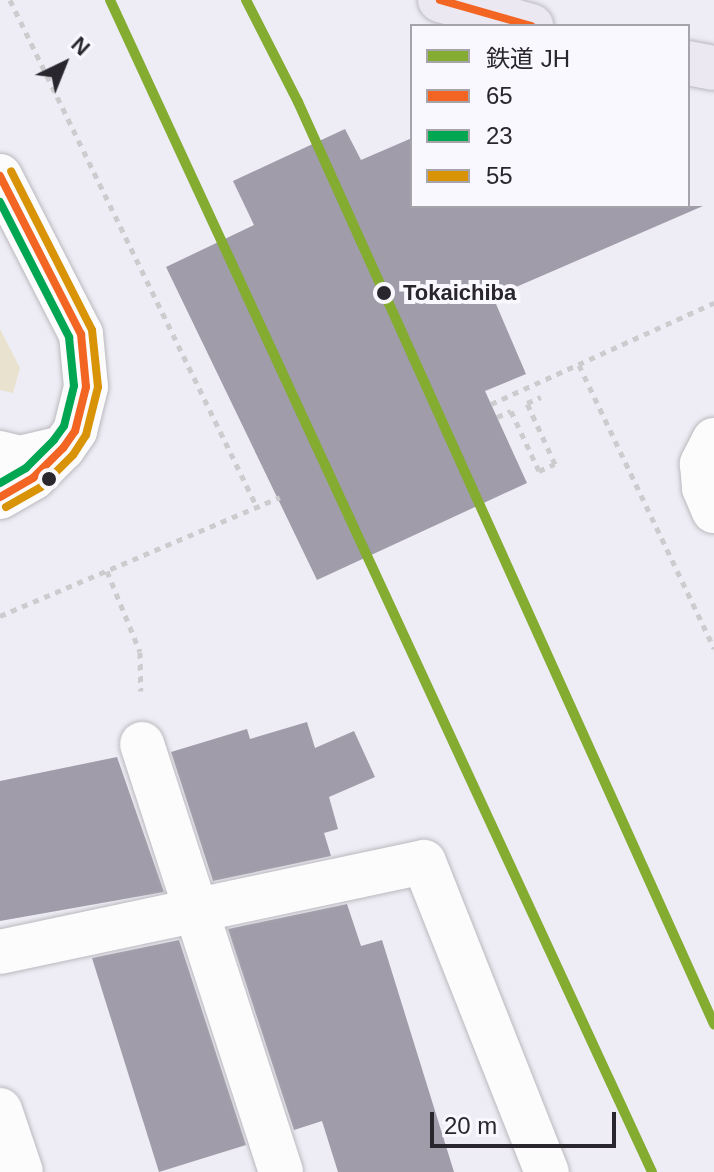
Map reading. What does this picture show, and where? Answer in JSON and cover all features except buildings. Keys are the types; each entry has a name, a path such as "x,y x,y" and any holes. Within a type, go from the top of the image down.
{"main road":[{"path":"440,0 524,24"},
{"path":"690,63 714,68"}],"street":[{"path":"0,176 81,334 86,387 75,431 63,448 33,478 0,497"},
{"path":"714,440 702,464 704,488 714,511"},
{"path":"0,453 20,458 63,448"},
{"path":"142,744 281,1172"},
{"path":"0,952 424,862 547,1172"},
{"path":"0,1110 21,1172"}],"path":[{"path":"10,0 257,507"},
{"path":"491,404 714,303"},
{"path":"579,365 714,648"},
{"path":"497,417 511,411 539,471 555,464 527,403 541,397"},
{"path":"0,616 280,497"},
{"path":"107,571 140,652 142,744"}],"shaded area":[{"path":"0,329 20,368 13,393 0,390"}],"rail line":[{"name":"JH","path":"110,0 652,1172"},
{"name":"JH","path":"246,0 298,102 714,1024"}],"transit line":[{"name":"65","path":"440,0 524,24"},
{"name":"55","path":"6,507 41,487 73,455 86,435 98,387 92,330 11,171"},
{"name":"65","path":"0,176 81,334 86,387 75,431 63,448 33,478 0,497"},
{"name":"23","path":"0,202 69,337 74,386 64,426 54,440 26,468 0,483"}],"place":[{"name":"Tokaichiba","path":"384,293"}]}
